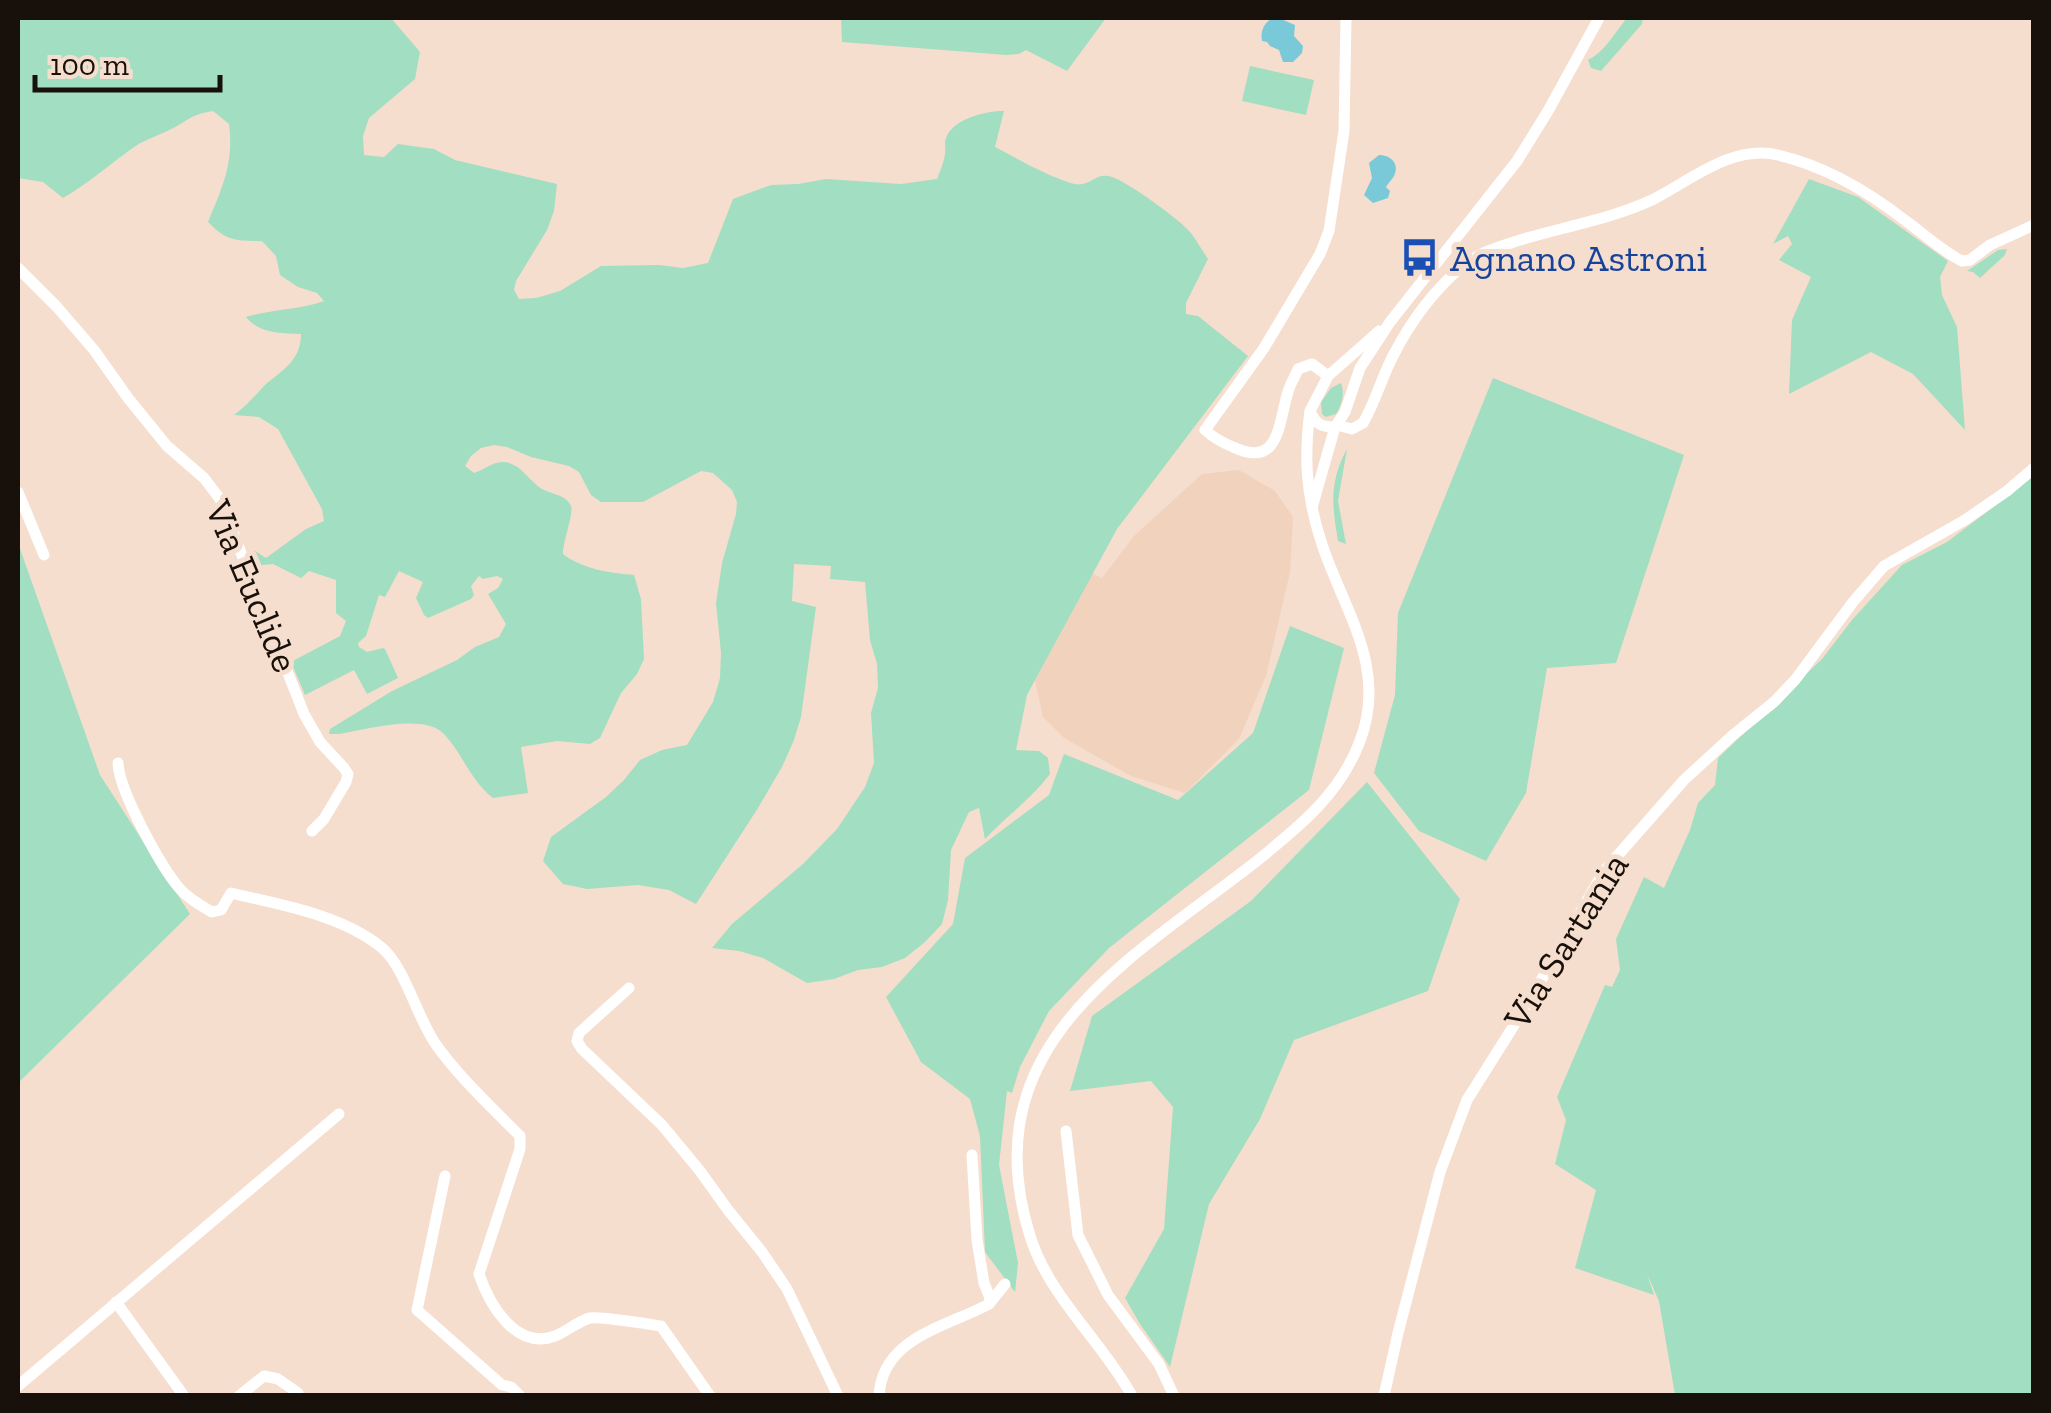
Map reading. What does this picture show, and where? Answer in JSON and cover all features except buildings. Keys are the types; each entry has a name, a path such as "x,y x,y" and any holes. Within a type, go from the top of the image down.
{"street":[{"path":"1346,18 1344,131 1329,230 1320,254 1264,348 1205,430 1244,452 1262,453 1275,440 1298,369 1327,378 1343,378 1350,394"},
{"path":"1313,506 1336,426 1360,368 1390,322 1517,161 1599,18"},
{"path":"1310,411 1322,426 1352,429 1363,423 1394,353 1410,328 1442,285 1474,256 1650,200 1730,159 1774,154 1847,182 1872,195 1962,260 1970,260 1990,245 2034,225"},
{"name":"Via Euclide","path":"18,268 94,350 168,446 220,498 304,714 320,742 348,774 332,806 312,831"},
{"path":"1132,1396 1049,1275 1031,1239 1016,1151 1025,1102 1054,1037 1081,1002 1150,940 1320,808 1351,762 1365,726 1368,667 1361,638 1324,551 1306,476 1310,411 1327,378 1390,322"},
{"path":"1345,412 1349,419 1363,423"},
{"name":"Via Sartania","path":"1384,1396 1440,1172 1466,1100 1528,1003 1604,871 1684,780 1795,680 1884,566 1965,520 2034,468"},
{"path":"18,492 44,555"},
{"path":"118,763 124,792 164,866 191,899 212,912 221,910 230,893 291,908 354,930 384,948 437,1046 520,1136 520,1149 479,1274 496,1313 514,1329 533,1338 550,1339 590,1318 661,1326 710,1396"},
{"path":"629,988 580,1032 577,1041 662,1126 762,1252 787,1289 838,1396"},
{"path":"18,1386 339,1114"},
{"path":"1066,1131 1078,1235 1108,1295 1159,1364 1174,1396"},
{"path":"972,1155 977,1240 988,1304"},
{"path":"445,1176 417,1310 502,1385 511,1386 520,1396"},
{"path":"879,1396 881,1378 906,1344 931,1328 988,1304 1005,1284"},
{"path":"116,1302 184,1396"},
{"path":"239,1396 264,1376 278,1378 298,1393"}],"shaded area":[{"path":"1239,470 1275,491 1293,517 1290,572 1266,676 1239,739 1185,793 1131,776 1064,738 1043,717 1035,681 1092,573 1102,578 1134,536 1202,474"}],"green space":[{"path":"18,18 391,18 420,52 415,79 369,118 363,136 364,155 384,157 398,144 434,149 455,160 557,184 547,230 516,281 514,290 519,299 560,291 601,266 683,268 708,263 733,199 771,185 826,179 901,184 937,179 950,131 971,117 997,111 1004,111 995,147 1071,183 1082,184 1103,176 1115,178 1185,227 1208,259 1186,303 1186,314 1198,316 1248,356 1117,529 1027,695 1016,750 1039,751 1048,758 1050,774 985,839 979,808 969,812 951,850 948,900 942,924 925,942 905,958 882,967 807,983 763,958 712,948 732,924 803,864 837,829 865,787 874,763 871,713 878,688 877,664 870,640 865,582 830,579 831,566 794,564 792,601 816,607 801,717 782,767 696,904 669,890 638,885 587,889 563,884 543,861 551,837 606,797 640,760 687,745 713,702 720,678 721,653 716,603 737,502 732,490 713,473 701,471 643,502 601,502 591,495 579,472 569,466 507,447 481,448 465,466 474,473 496,463 511,464 544,490 566,500 572,510 563,554 587,567 634,575 641,599 644,659 621,693 600,738 590,744 557,741 521,747 528,793 493,798 436,728 394,724 329,734 330,729 392,691 499,637 506,624 488,594 503,579 479,576 471,586 471,599 428,618 416,598 423,582 399,571 385,597 379,595 366,636 358,643 367,652 385,649 398,678 367,694 354,670 305,695 291,662 340,636 346,621 336,613 336,580 309,571 301,578 273,564 250,566 246,557 255,551 266,558 324,521 322,509 278,429 259,417 234,415 289,364 300,343 301,334 264,330 246,317 324,301 317,293 280,275 276,256 262,241 232,239 208,222 223,185 230,151 229,124 213,111 194,116 139,144 63,198 43,182 18,178"},
{"path":"841,18 1106,18 1067,71 1026,50 1006,55 842,42"},
{"path":"1627,18 1643,18 1642,24 1601,71 1591,68 1588,60 1605,47"},
{"path":"1250,66 1314,80 1306,115 1242,101"},
{"path":"1809,179 1858,197 1948,261 1940,277 1942,295 1957,327 1965,430 1913,374 1871,352 1789,394 1792,320 1811,277 1779,260 1792,244 1788,236 1773,244"},
{"path":"2007,249 1980,278 1967,271 1998,250"},
{"path":"1493,378 1684,455 1616,663 1547,668 1526,793 1486,861 1419,831 1374,773 1395,695 1398,613"},
{"path":"1341,383 1340,406 1336,414 1326,417 1321,402 1331,388"},
{"path":"1347,449 1338,501 1346,544 1338,541 1334,494 1337,472"},
{"path":"2033,477 2033,1395 1675,1395 1659,1301 1647,1274 1654,1295 1575,1268 1596,1190 1555,1164 1566,1120 1557,1097 1605,985 1612,987 1620,970 1616,939 1644,877 1664,888 1698,803 1715,785 1718,758 1822,659 1902,565 1947,542"},
{"path":"18,543 100,775 190,914 18,1083"},
{"path":"1290,626 1344,648 1309,790 1109,948 1049,1011 1020,1067 1012,1093 1007,1091 999,1165 1018,1263 1015,1292 985,1252 980,1136 970,1099 921,1062 886,997 953,924 965,858 1049,795 1064,754 1178,800 1253,733"},
{"path":"1367,782 1460,899 1428,991 1294,1040 1260,1119 1209,1204 1170,1367 1125,1298 1164,1229 1173,1107 1151,1081 1070,1091 1092,1016 1251,901"}],"water":[{"path":"1273,18 1295,25 1294,36 1303,46 1293,62 1283,62 1279,50 1262,41 1263,28"},
{"path":"1379,155 1393,161 1396,172 1386,187 1390,191 1388,198 1373,203 1364,195 1372,178 1369,163"}],"place":[{"name":"Agnano Astroni","path":"1420,258"}]}
